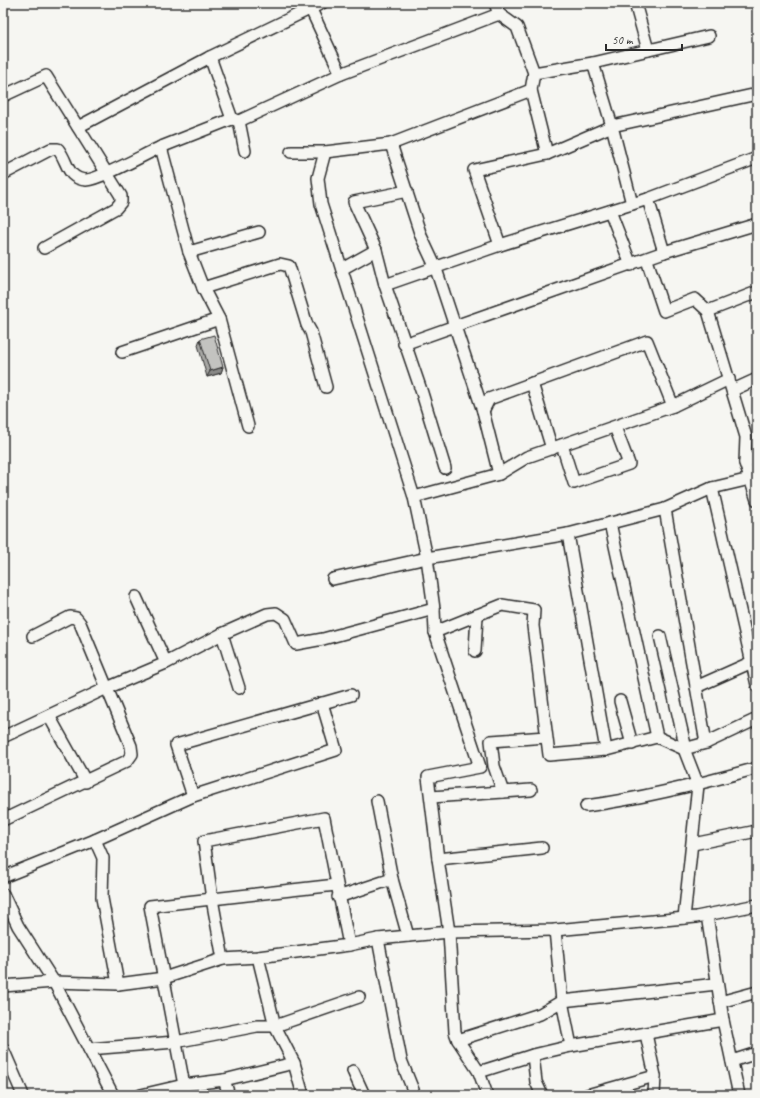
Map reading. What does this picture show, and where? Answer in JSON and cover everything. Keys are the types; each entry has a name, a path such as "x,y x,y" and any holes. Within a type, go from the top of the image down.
{"street":[{"path":"78,127 309,6 322,3"},
{"path":"495,3 498,14 518,27 534,73 531,90 547,154"},
{"path":"635,3 648,50"},
{"path":"309,6 341,74"},
{"path":"3,174 51,149 58,149 65,157 72,174 79,179 86,180 107,172 160,147 235,120 341,74 498,14"},
{"path":"534,73 593,63 709,36"},
{"path":"210,58 235,120 245,151"},
{"path":"593,63 612,126 632,204"},
{"path":"3,96 46,76 121,196 121,202 116,208 44,248"},
{"path":"291,152 325,152 391,144 531,90"},
{"path":"500,245 474,170 547,154 612,126 757,94"},
{"path":"391,144 422,236 435,266 483,411 499,474"},
{"path":"160,147 189,252 203,288 219,319 248,426"},
{"path":"325,152 318,178 321,204 414,497 427,558 434,609 435,632 480,767 428,777 449,932 455,1032 458,1040 479,1072 487,1095"},
{"path":"385,285 435,266 648,199 757,158"},
{"path":"407,191 354,202 376,250 385,285 422,393 445,468"},
{"path":"648,199 664,252"},
{"path":"610,211 631,265"},
{"path":"404,344 647,260 664,252 757,224"},
{"path":"189,252 259,232"},
{"path":"342,268 376,250"},
{"path":"647,260 664,311 695,299 708,311 746,436 745,463 757,500"},
{"path":"203,288 280,264 289,266 307,325 311,332 326,387"},
{"path":"708,311 757,292"},
{"path":"122,352 219,319"},
{"path":"483,411 489,399 647,341 673,406"},
{"path":"414,497 499,474 527,457 673,406 729,379"},
{"path":"733,390 757,379"},
{"path":"532,383 557,447 574,483 629,464 615,426"},
{"path":"745,463 757,456"},
{"path":"333,579 427,558 568,534 665,508 712,488 750,479"},
{"path":"712,488 757,685"},
{"path":"665,508 706,743"},
{"path":"610,523 657,737"},
{"path":"568,534 606,750"},
{"path":"136,597 166,663"},
{"path":"435,632 502,605 534,610 532,626 549,755 606,750 657,737 685,749 706,743 757,719"},
{"path":"3,737 107,688 166,663 222,634 267,614 276,613 285,619 296,644 323,639 434,609"},
{"path":"475,651 477,615"},
{"path":"3,820 86,782 127,761 132,754 131,746 80,623 76,618 70,617 34,636"},
{"path":"222,634 239,688"},
{"path":"660,636 685,749 698,785 693,844 684,918"},
{"path":"696,687 752,662"},
{"path":"193,796 176,745 352,695"},
{"path":"620,700 632,744"},
{"path":"3,877 95,840 193,796 336,750 322,704"},
{"path":"49,716 86,782"},
{"path":"503,792 494,766 491,741 546,737"},
{"path":"586,806 625,800 698,785 757,768"},
{"path":"431,797 531,790"},
{"path":"377,801 392,879 408,936"},
{"path":"223,959 212,899 204,841 324,818 338,897 349,945"},
{"path":"693,844 757,831"},
{"path":"95,840 103,858 102,898 118,984"},
{"path":"438,859 542,848"},
{"path":"338,897 392,879"},
{"path":"184,1085 150,906 336,885"},
{"path":"3,894 18,926 54,982 113,1095"},
{"path":"3,986 54,982 118,984 164,978 223,959 258,957 349,945 378,939 449,932 555,930 684,918 757,905"},
{"path":"707,915 723,1020 738,1095"},
{"path":"555,930 562,1001 571,1046"},
{"path":"378,939 401,1060 415,1095"},
{"path":"258,957 275,1026 294,1063 303,1095"},
{"path":"458,1040 540,1014 562,1001 717,984"},
{"path":"720,1002 757,992"},
{"path":"89,1049 175,1042 257,1026 275,1026 359,998"},
{"path":"479,1072 533,1055 571,1046 723,1020"},
{"path":"646,1034 655,1076 654,1095"},
{"path":"732,1061 757,1053"},
{"path":"5,1055 22,1095"},
{"path":"533,1055 536,1082 542,1095"},
{"path":"141,1095 184,1085 224,1080 294,1063"},
{"path":"353,1071 364,1095"},
{"path":"586,1095 655,1076"},
{"path":"224,1080 229,1095"}],"building":[{"path":"214,335 223,367 210,371 200,339"}]}
